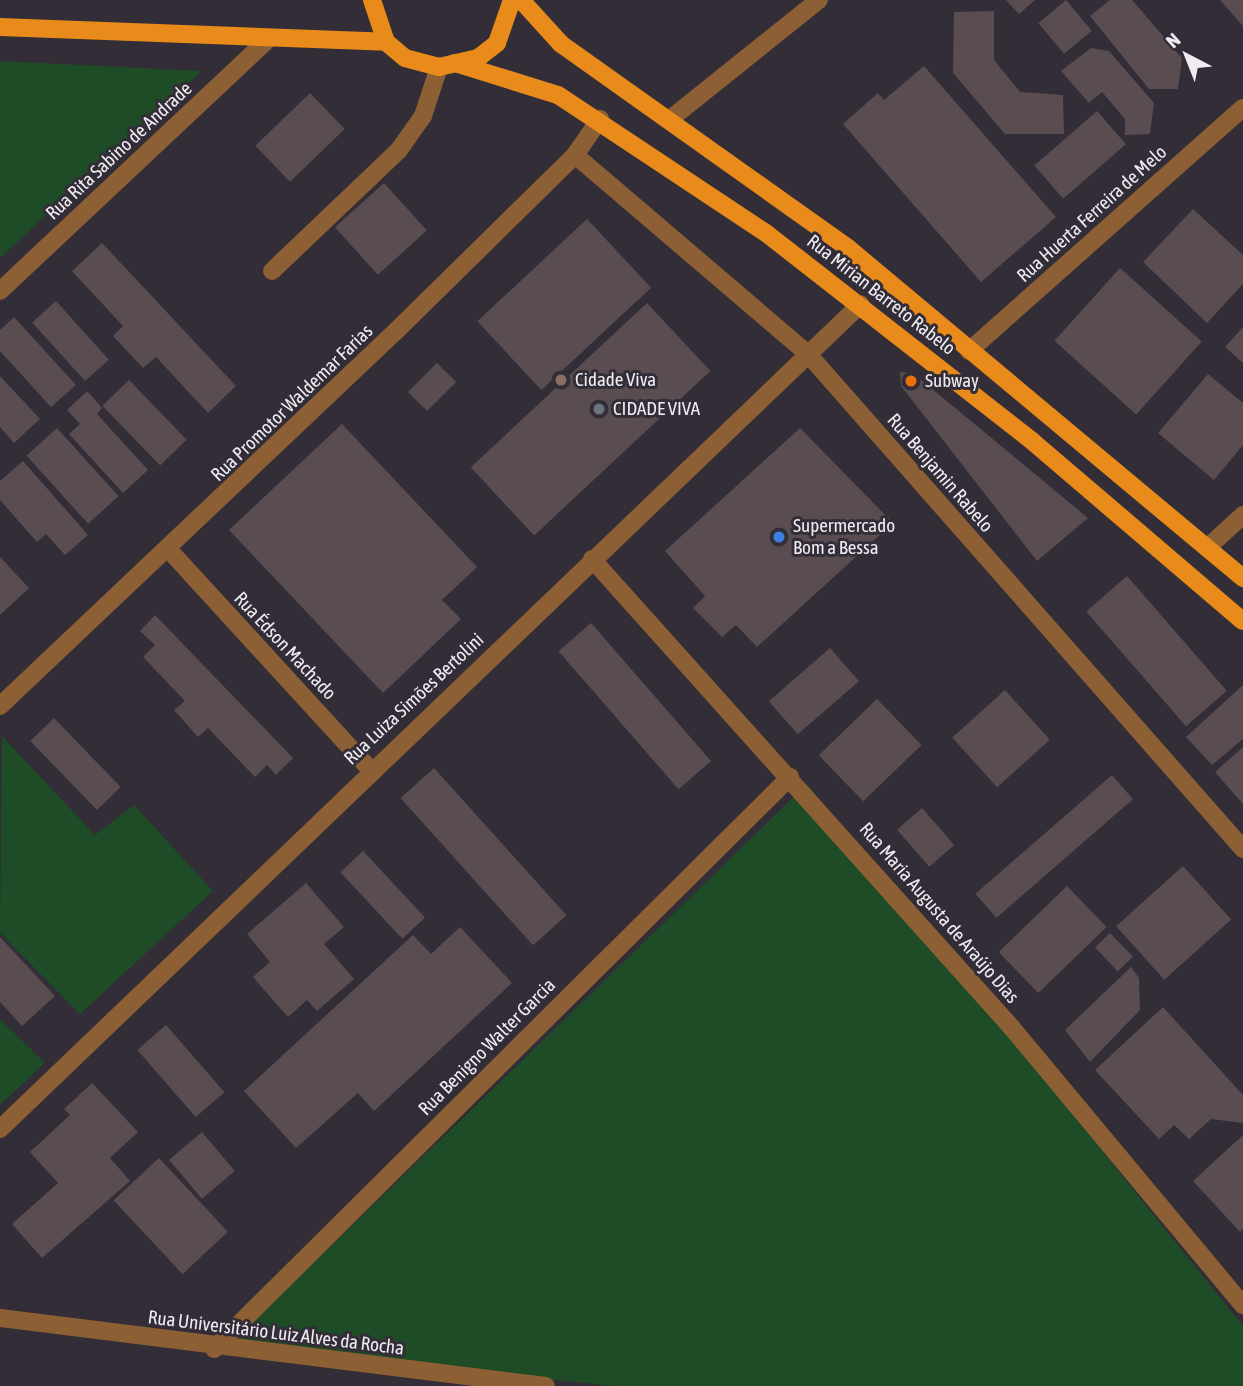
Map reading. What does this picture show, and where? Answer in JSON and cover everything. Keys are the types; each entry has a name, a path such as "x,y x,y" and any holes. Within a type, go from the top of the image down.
{"main road":[{"path":"0,27 266,41 386,42 372,0"},
{"path":"447,65 478,58 497,43 512,0"},
{"name":"Rua Mirian Barreto Rabelo","path":"521,0 561,44 848,248 1243,578"},
{"name":"Rua Mirian Barreto Rabelo","path":"386,42 405,58 517,78 600,119 861,304 1243,621"}],"street":[{"path":"670,120 819,0"},
{"name":"Rua Rita Sabino de Andrade","path":"0,291 266,41"},
{"path":"272,271 399,150 423,116 447,65"},
{"name":"Rua Huerta Ferreira de Melo","path":"969,351 1243,108"},
{"name":"Rua Promotor Waldemar Farias","path":"0,706 170,551 575,155 600,119"},
{"name":"Rua Benjamin Rabelo","path":"575,155 808,354 1243,849"},
{"name":"Rua Luiza Simões Bertolini","path":"0,1129 370,769 861,304"},
{"path":"1207,548 1243,515"},
{"name":"Rua Édson Machado","path":"170,551 370,769"},
{"name":"Rua Maria Augusta de Araújo Dias","path":"593,559 790,776 1243,1305"},
{"name":"Rua Benigno Walter Garcia","path":"214,1349 790,776"},
{"name":"Rua Universitário Luiz Alves da Rocha","path":"0,1318 214,1349 546,1386"}],"green space":[{"path":"0,61 202,71 0,258"},
{"path":"2,736 95,835 134,805 213,891 80,1014 0,933"},
{"path":"807,784 1243,1326 1243,1386 612,1386 229,1345"},
{"path":"0,1019 45,1063 0,1105"}],"building":[{"path":"1006,0 1035,0 1019,14"},
{"path":"1066,0 1092,31 1064,54 1038,23"},
{"path":"1110,0 1132,0 1182,58 1178,89 1149,89 1090,16"},
{"path":"1220,0 1243,0 1243,26"},
{"path":"994,11 994,60 1020,92 1063,95 1064,134 1005,134 953,73 954,12"},
{"path":"1091,48 1109,51 1154,103 1150,134 1125,135 1125,119 1102,92 1089,103 1061,71"},
{"path":"924,66 1056,217 981,282 843,124 878,93 884,100"},
{"path":"310,93 345,129 290,182 255,146"},
{"path":"1097,111 1126,144 1063,199 1034,165"},
{"path":"384,183 427,231 378,275 335,227"},
{"path":"1193,209 1243,255 1243,284 1207,323 1143,262"},
{"path":"587,219 651,288 541,390 477,321"},
{"path":"102,243 236,386 208,413 156,357 143,368 113,336 123,326 72,271"},
{"path":"1120,268 1202,342 1136,414 1054,341"},
{"path":"56,301 109,360 85,381 32,322"},
{"path":"647,303 710,371 534,535 471,467"},
{"path":"14,317 76,385 51,407 0,351 0,330"},
{"path":"1243,327 1243,363 1225,347"},
{"path":"437,363 456,382 427,411 408,392"},
{"path":"900,372 913,373 1088,518 1037,561 901,386"},
{"path":"1208,374 1243,403 1243,445 1214,480 1158,433"},
{"path":"0,376 40,419 14,443 0,427"},
{"path":"129,380 187,440 160,465 102,406"},
{"path":"87,391 102,408 97,414 148,470 123,493 69,434 80,424 67,410"},
{"path":"342,424 477,567 442,600 461,619 383,693 229,530"},
{"path":"57,428 119,496 88,524 27,455"},
{"name":"Supermercado Bom a Bessa","path":"800,428 893,523 757,647 736,625 722,637 693,608 705,596 665,551"},
{"path":"23,461 88,535 65,555 46,534 37,542 0,500 0,481"},
{"path":"0,557 29,588 0,615"},
{"path":"1127,576 1227,691 1186,726 1086,611"},
{"path":"155,615 293,758 276,775 267,765 255,777 208,728 198,737 174,710 185,701 143,657 155,645 140,631"},
{"path":"591,623 711,761 679,789 559,651"},
{"path":"830,648 859,681 798,734 769,701"},
{"path":"1243,685 1243,739 1212,765 1186,737"},
{"path":"1005,690 1050,740 997,787 952,738"},
{"path":"877,699 921,745 863,801 819,755"},
{"path":"54,718 121,787 97,810 30,741"},
{"path":"1243,747 1243,804 1215,772"},
{"path":"434,768 566,915 533,945 401,798"},
{"path":"1112,775 1133,799 996,918 975,894"},
{"path":"922,808 954,845 929,867 897,830"},
{"path":"363,851 425,918 402,939 340,872"},
{"path":"1183,866 1231,920 1164,980 1116,926"},
{"path":"306,883 344,927 324,944 354,979 317,1011 307,1000 288,1017 253,977 270,962 247,934"},
{"path":"1067,886 1107,927 1038,993 999,952"},
{"path":"460,927 512,983 374,1111 358,1093 296,1148 244,1091 413,935 431,954"},
{"path":"1110,933 1133,957 1118,971 1095,948"},
{"path":"0,937 55,996 22,1026 0,1002"},
{"path":"1131,967 1139,978 1140,1010 1090,1062 1065,1030"},
{"path":"1163,1007 1243,1095 1243,1123 1211,1119 1189,1139 1174,1125 1159,1139 1095,1070"},
{"path":"166,1025 224,1092 196,1117 137,1050"},
{"path":"92,1083 138,1132 110,1158 130,1181 42,1258 12,1224 58,1183 30,1152 70,1115 64,1109"},
{"path":"202,1132 235,1171 202,1199 169,1160"},
{"path":"1243,1135 1243,1229 1240,1232 1193,1181"},
{"path":"159,1158 228,1232 183,1274 114,1200"}],"place":[{"name":"Cidade Viva","path":"561,380"},
{"name":"Subway","path":"911,381"},
{"name":"CIDADE VIVA","path":"599,409"},
{"name":"Supermercado Bom a Bessa","path":"779,537"}]}
